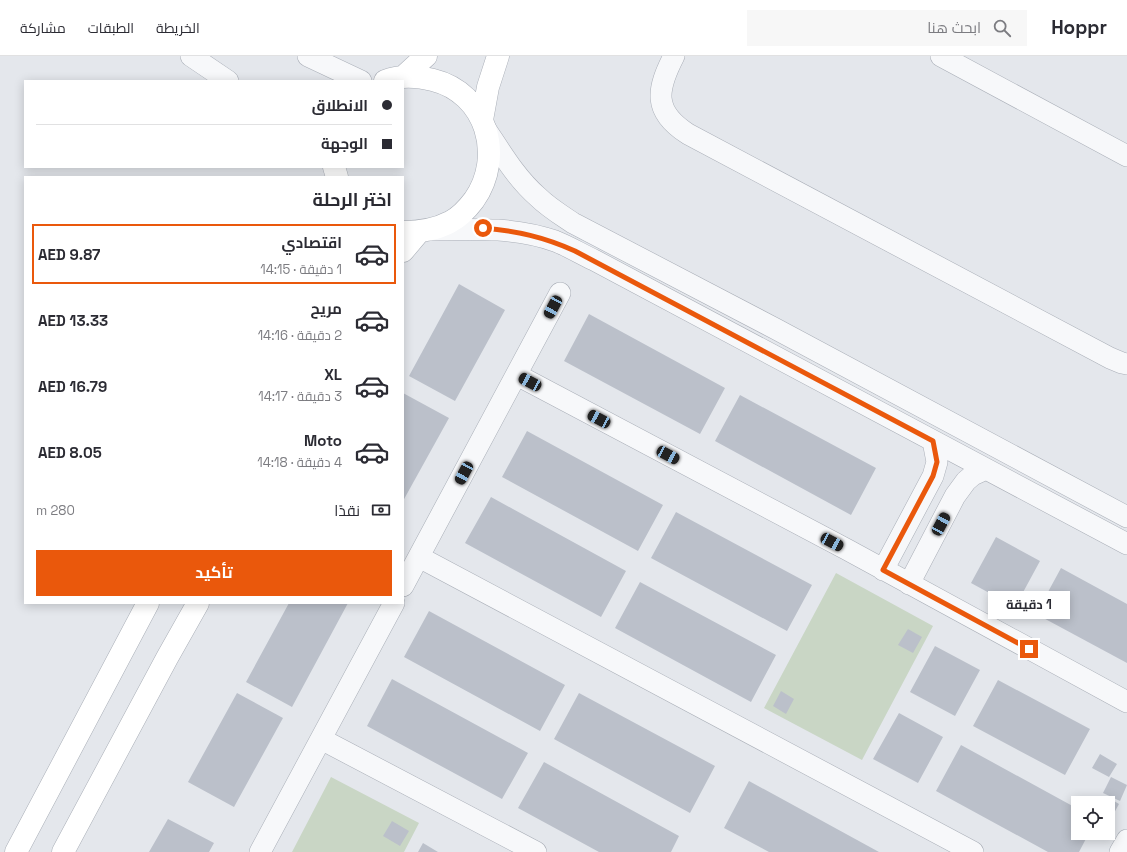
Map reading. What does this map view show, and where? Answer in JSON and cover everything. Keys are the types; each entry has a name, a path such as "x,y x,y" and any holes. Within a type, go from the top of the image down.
{"main road":[{"path":"394,79 426,56"},
{"path":"483,124 488,87 498,56"},
{"path":"394,79 422,77 440,82 457,91 471,104 483,124 490,149 488,170 481,190 468,208 451,222 418,232 404,250"},
{"path":"16,852 147,604"},
{"path":"63,852 197,604"}],"street":[{"path":"191,56 227,80"},
{"path":"308,56 359,80"},
{"path":"674,56 662,84 661,99 666,114 675,126 1110,358 1127,364"},
{"path":"940,56 1127,156"},
{"path":"483,124 526,186 538,198 573,223 781,332 1127,517"},
{"path":"418,232 483,228 508,230 555,241 594,260 1127,544"},
{"path":"404,584 560,293"},
{"path":"517,375 1127,702"},
{"path":"883,570 933,476 937,462 933,441"},
{"path":"909,584 956,496 966,481 973,475 986,469"},
{"path":"419,556 973,852"},
{"path":"260,852 393,604"},
{"path":"321,739 536,852"},
{"path":"1120,852 1127,840"}],"green space":[{"path":"836,573 933,626 862,760 764,708"},
{"path":"331,777 419,823 404,852 292,852"}],"building":[{"path":"459,284 505,310 455,401 409,376"},
{"path":"589,314 725,388 700,434 564,361"},
{"path":"404,394 449,418 404,499"},
{"path":"740,395 876,468 851,515 715,441"},
{"path":"527,431 663,505 638,551 502,477"},
{"path":"491,497 626,571 601,617 465,543"},
{"path":"676,512 812,585 787,631 651,558"},
{"path":"996,537 1040,561 1015,607 971,583"},
{"path":"1061,568 1127,604 1127,663 1036,614"},
{"path":"640,582 776,655 751,702 615,628"},
{"path":"288,604 347,604 292,707 246,682"},
{"path":"429,611 565,685 540,731 404,657"},
{"path":"908,629 922,637 913,653 898,645"},
{"path":"935,646 980,670 955,716 910,692"},
{"path":"392,679 528,753 502,799 367,726"},
{"path":"998,680 1090,729 1065,775 973,726"},
{"path":"781,691 794,699 786,714 773,706"},
{"path":"237,693 283,718 234,807 188,782"},
{"path":"579,693 715,766 690,813 554,739"},
{"path":"899,713 943,737 918,783 873,759"},
{"path":"961,745 1071,805 1071,840 1085,840 1079,852 1048,852 936,791"},
{"path":"1100,754 1117,764 1109,777 1092,768"},
{"path":"544,762 679,836 671,852 599,852 518,808"},
{"path":"1111,777 1127,785 1120,801 1115,799 1115,796 1109,796 1103,793"},
{"path":"749,781 879,852 769,852 724,828"},
{"path":"1115,802 1119,804 1115,811"},
{"path":"168,819 214,843 209,852 149,852"},
{"path":"392,821 409,831 400,846 383,836"},
{"path":"423,843 438,852 418,852"}],"route":[{"path":"483,228 508,230 555,241 607,267 933,441 937,454 936,469 883,570 1029,649"}]}
